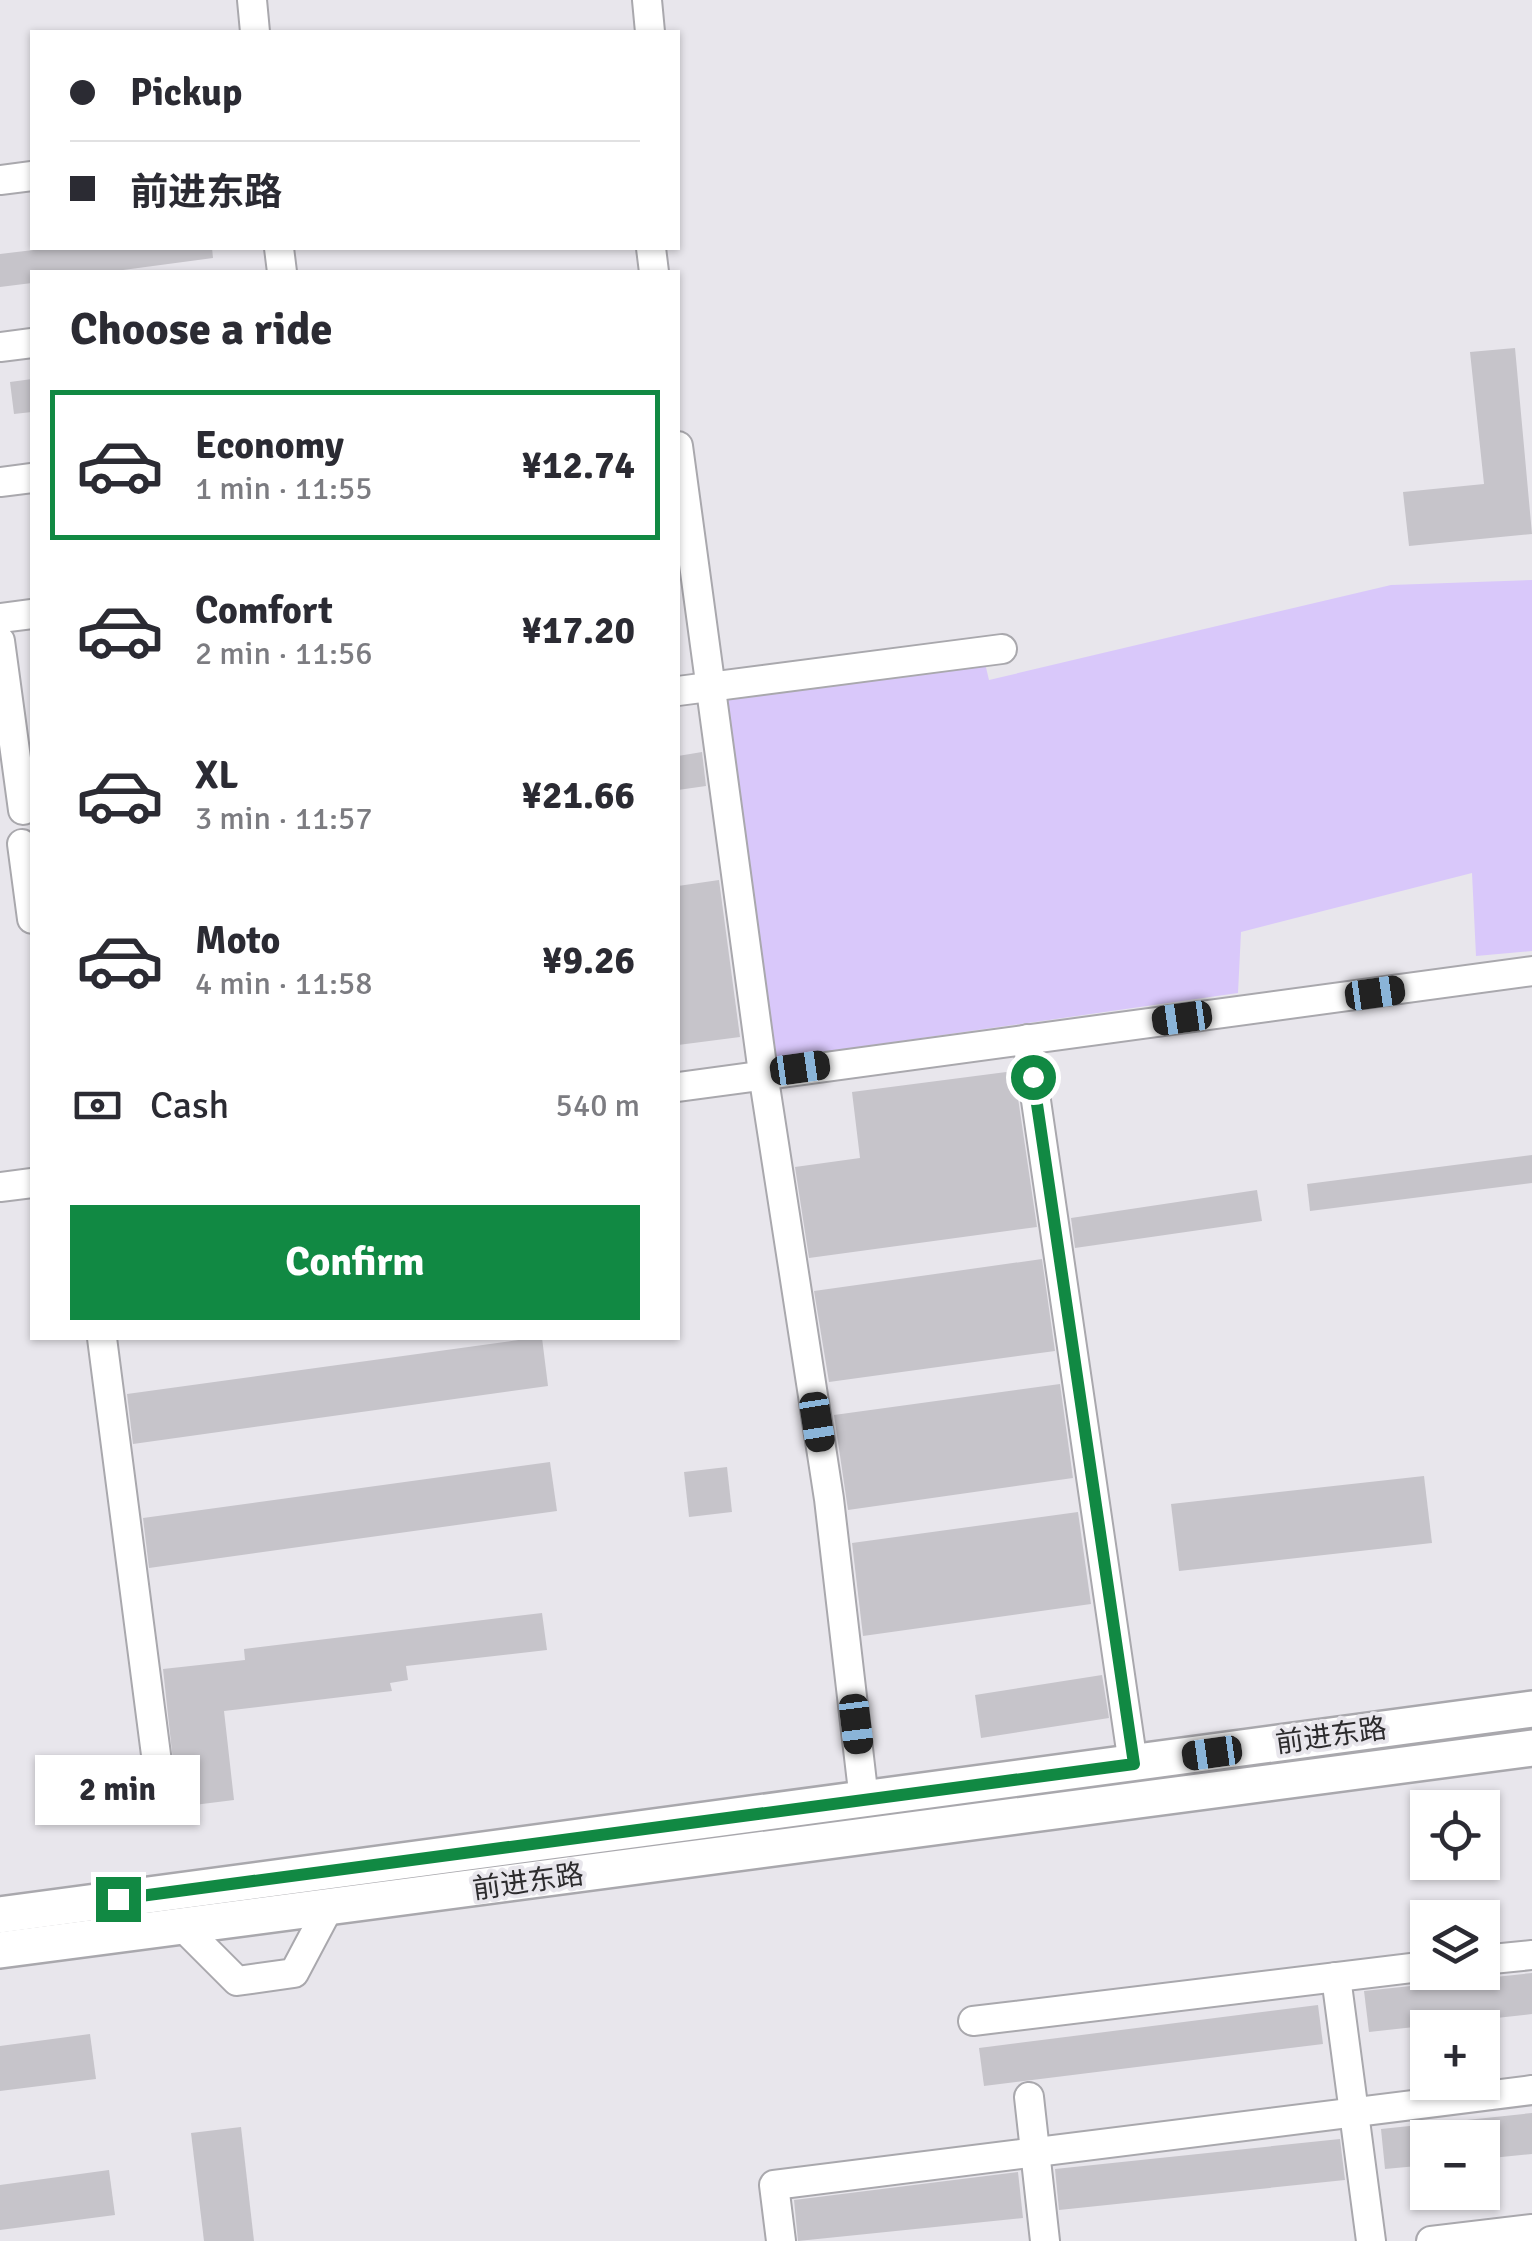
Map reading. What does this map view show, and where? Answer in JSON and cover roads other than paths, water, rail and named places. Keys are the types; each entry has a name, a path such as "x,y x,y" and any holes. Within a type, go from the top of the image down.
{"main road":[{"name":"前进东路","path":"0,1915 1532,1709"},
{"name":"前进东路","path":"0,1950 1532,1748"}],"street":[{"path":"252,0 256,30"},
{"path":"647,0 650,30"},
{"path":"0,180 30,176"},
{"path":"0,347 30,343"},
{"path":"680,461 763,1073 829,1499 864,1800"},
{"path":"0,482 30,478"},
{"path":"0,618 30,614"},
{"path":"0,642 24,752 23,810"},
{"path":"680,691 1002,649"},
{"path":"22,844 30,904"},
{"path":"680,1087 1532,971"},
{"path":"1027,1039 1134,1764"},
{"path":"0,1188 30,1183"},
{"path":"102,1340 162,1801"},
{"path":"182,1927 238,1981 294,1973 329,1907"},
{"path":"1500,1958 1532,1954"},
{"path":"973,2021 1410,1968"},
{"path":"1336,1977 1371,2241"},
{"path":"782,2241 774,2185 1532,2090"},
{"path":"1029,2097 1044,2241"},
{"path":"1430,2241 1532,2229"}]}
